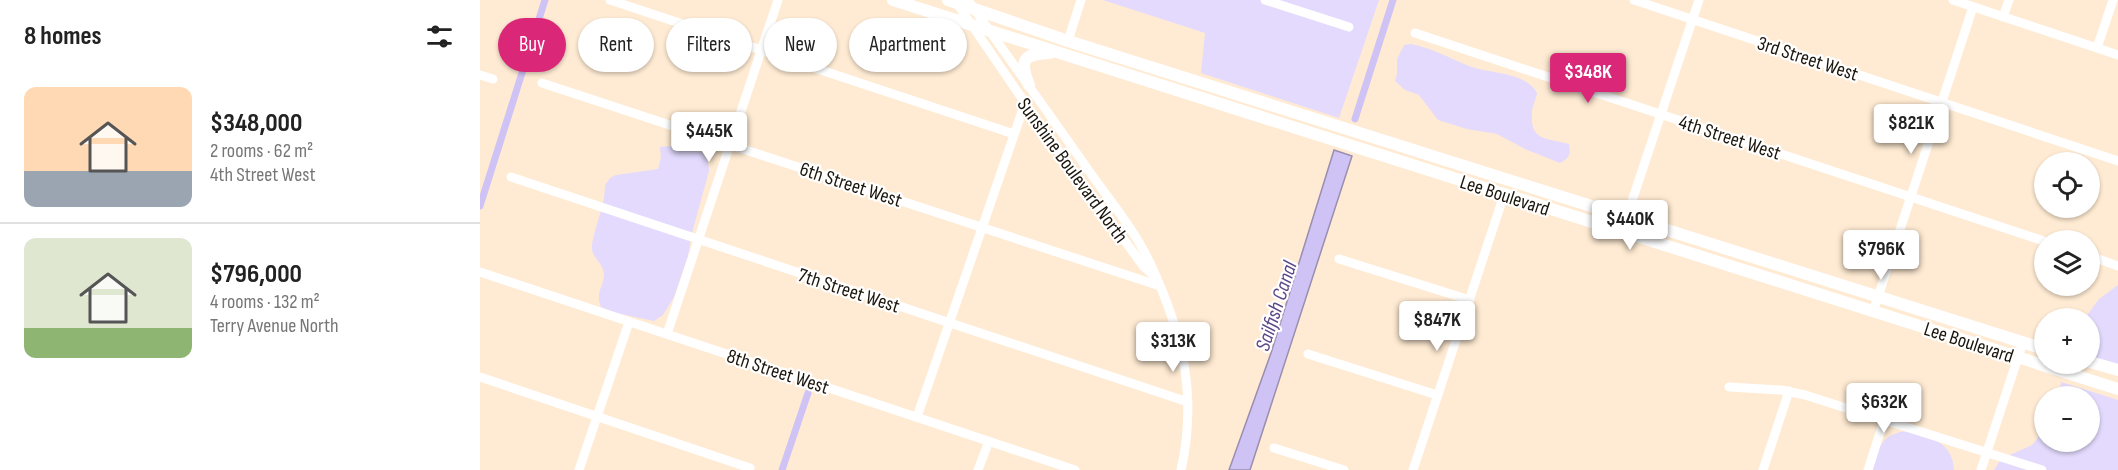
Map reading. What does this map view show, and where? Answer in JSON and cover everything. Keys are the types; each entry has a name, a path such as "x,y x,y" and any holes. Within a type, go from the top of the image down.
{"main road":[{"name":"Lee Boulevard","path":"893,0 2118,389"},
{"name":"Lee Boulevard","path":"960,2 998,19 2034,346"},
{"path":"1029,85 1023,69 1029,57 1041,53 1056,53"},
{"path":"1504,195 1517,191 1634,228 1654,225"},
{"path":"2100,365 2118,370"}],"street":[{"path":"610,0 1014,134"},
{"path":"666,334 778,0"},
{"path":"1068,41 1081,0"},
{"path":"1265,0 1349,27"},
{"name":"3rd Street West","path":"1634,0 2118,160"},
{"path":"1627,216 1699,0"},
{"path":"1953,0 2118,55"},
{"path":"2003,17 2009,0"},
{"path":"2097,48 2114,0"},
{"name":"Sunshine Boulevard North","path":"960,2 971,24 1024,103 1144,267 1155,276"},
{"name":"Sunshine Boulevard North","path":"960,2 987,29 1029,85 1134,236 1150,263 1171,312 1181,346 1187,382 1187,435 1181,470"},
{"path":"1874,312 1973,7"},
{"name":"4th Street West","path":"1415,33 2034,238"},
{"path":"480,75 493,79"},
{"name":"6th Street West","path":"542,83 1160,286"},
{"path":"917,417 1024,103"},
{"name":"7th Street West","path":"511,177 1188,402"},
{"path":"1095,179 1091,195 1098,196 1125,230 1134,236"},
{"path":"1413,470 1504,195"},
{"path":"1338,259 1470,300"},
{"path":"2100,260 2118,266"},
{"name":"8th Street West","path":"480,272 1076,470"},
{"path":"579,470 629,322"},
{"path":"1981,470 2023,342"},
{"path":"1308,354 1437,395"},
{"path":"480,377 750,468"},
{"path":"1729,387 1790,391 2042,470"},
{"path":"1763,470 1790,391"},
{"path":"1868,470 1884,420"},
{"path":"978,470 988,441"},
{"path":"1274,448 1344,470"}],"shaded area":[{"path":"1103,0 1379,0 1339,118 1201,73 1205,33"},
{"path":"1411,44 1477,69 1515,77 1531,86 1537,93 1532,110 1534,129 1542,137 1569,144 1567,158 1560,163 1525,149 1497,134 1467,129 1438,120 1419,95 1405,90 1395,81 1397,59 1404,45"},
{"path":"670,146 702,152 708,161 709,171 688,256 674,297 663,315 654,321 611,312 601,307 599,302 604,275 592,249 605,185 610,178 616,175 658,169 661,158 660,147"},
{"path":"1334,150 1352,156 1250,470 1229,470 1271,353"},
{"path":"2118,285 2118,366 2100,360 2100,308 2092,308 2099,299"},
{"path":"2061,382 2074,386 2060,386"},
{"path":"2100,394 2118,400 2118,470 1994,470 2001,459 2034,442 2034,452 2100,452"},
{"path":"1908,431 1939,442 1945,447 1953,461 1954,470 1871,470 1882,443 1892,435"}],"waterway":[{"path":"480,206 545,0"},
{"name":"Sailfish Canal","path":"1355,119 1393,0"},
{"path":"782,470 808,393"}]}
